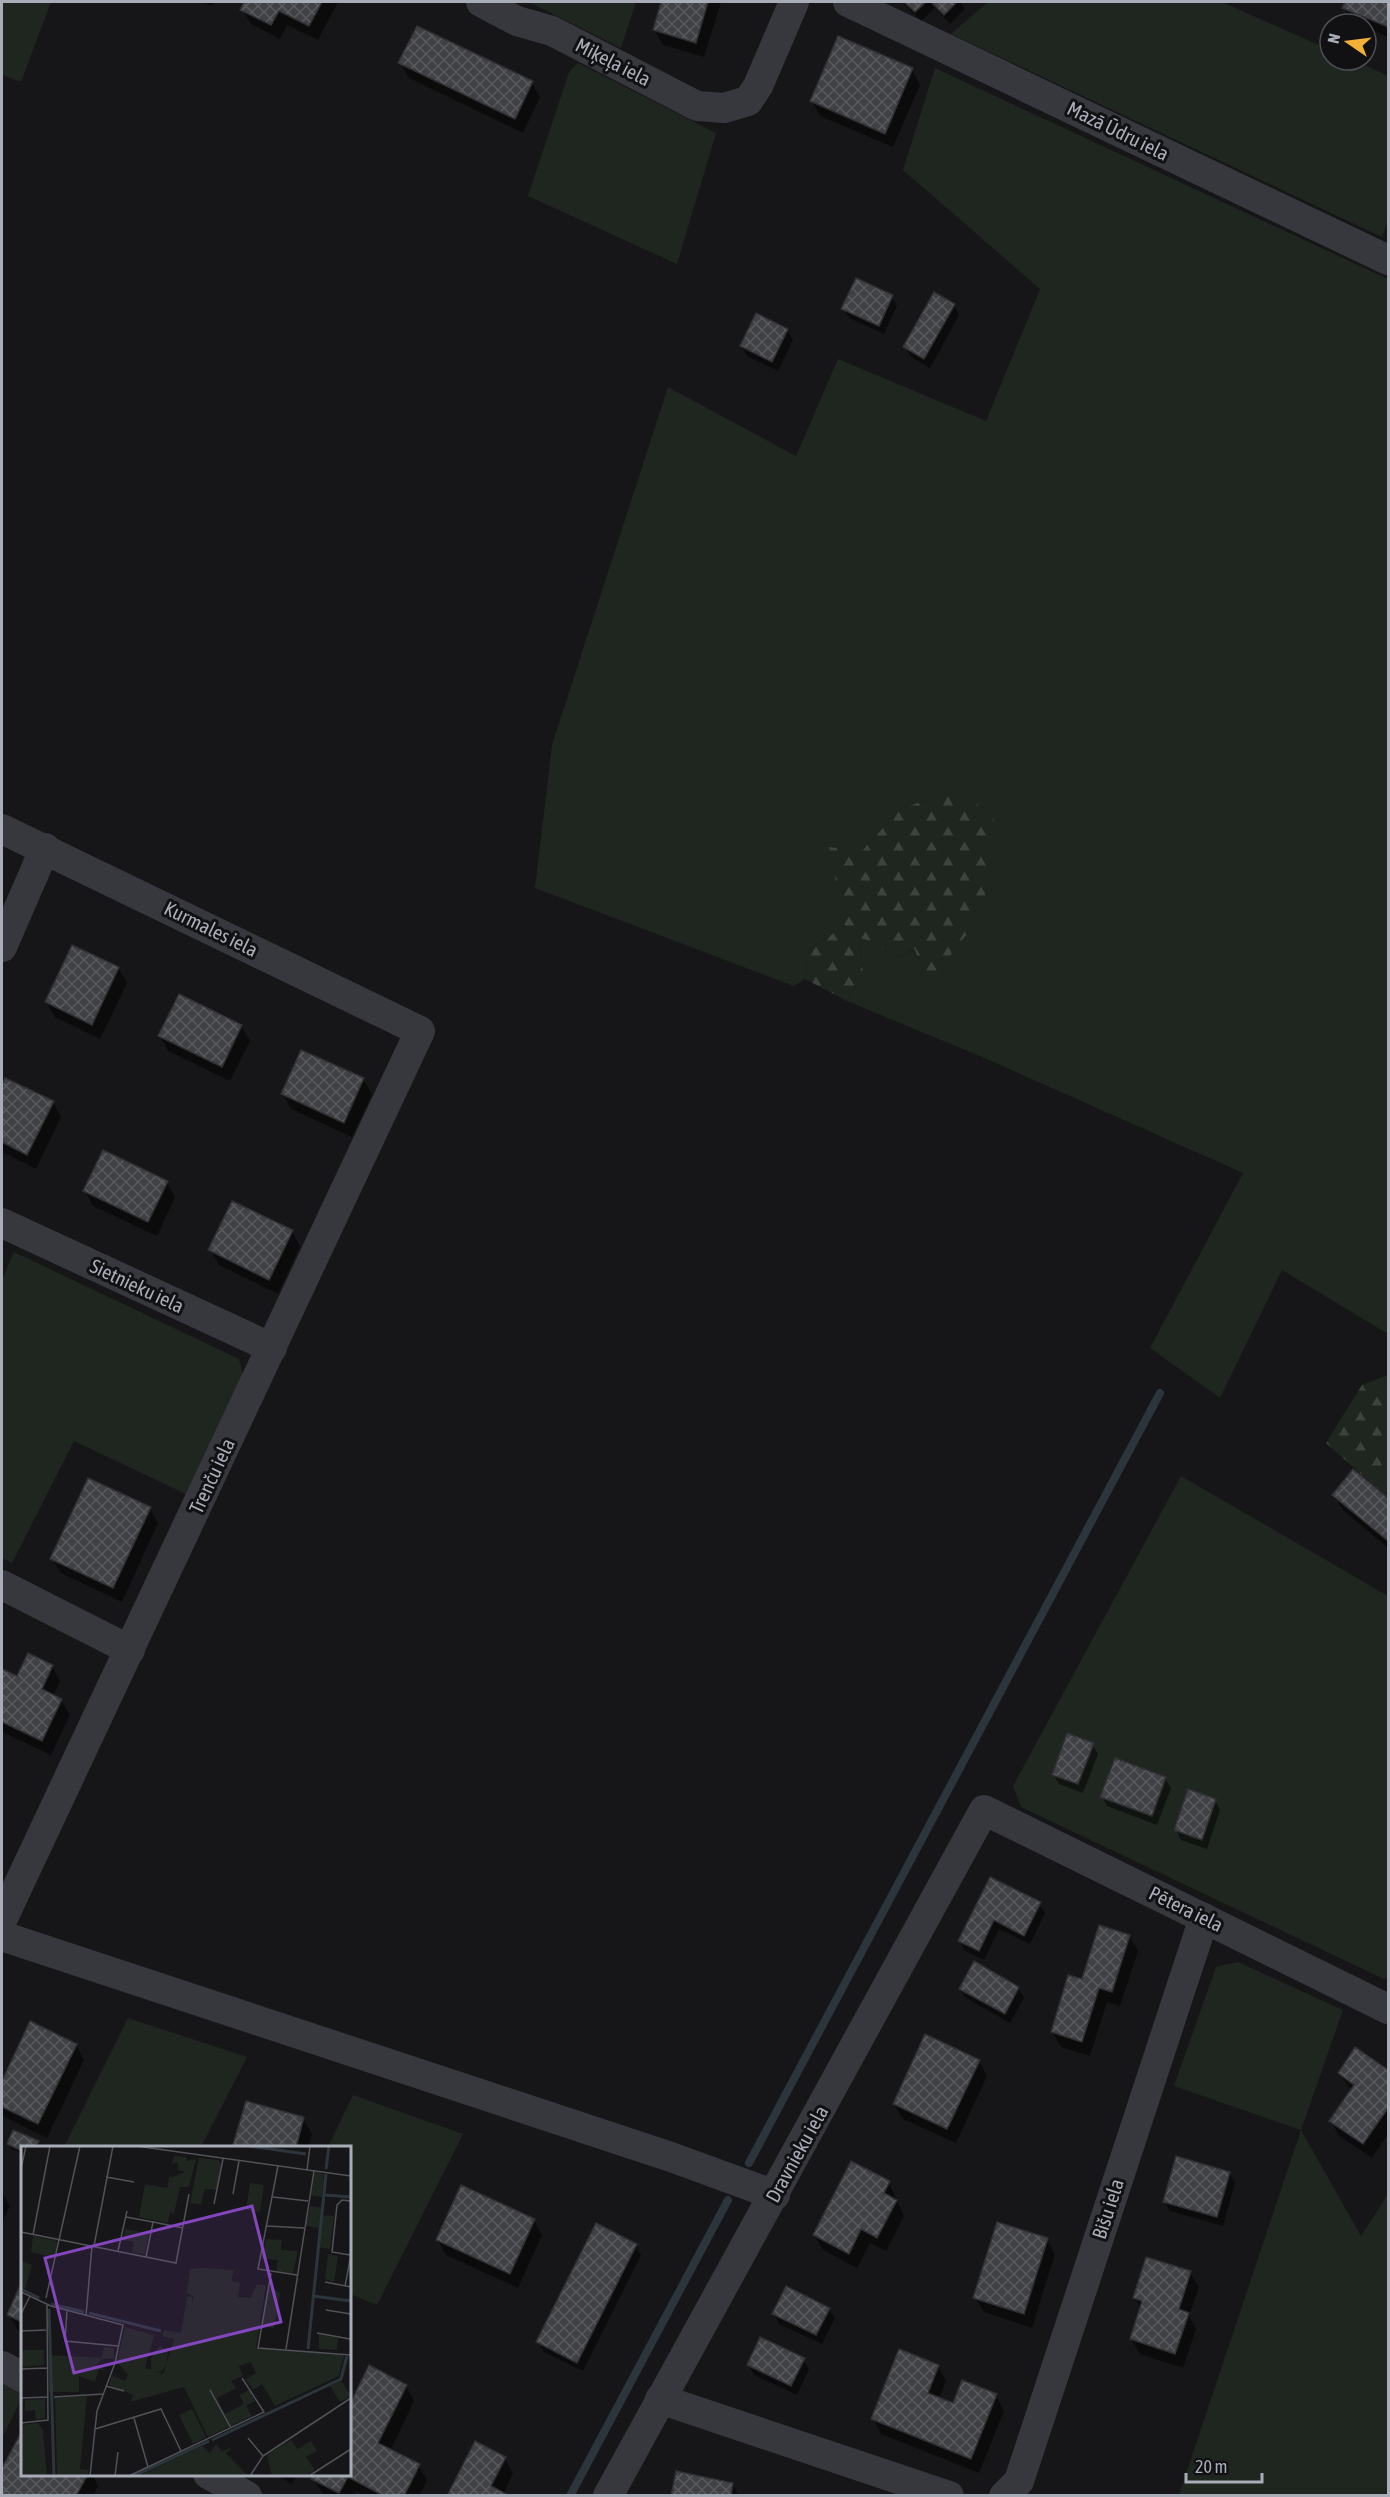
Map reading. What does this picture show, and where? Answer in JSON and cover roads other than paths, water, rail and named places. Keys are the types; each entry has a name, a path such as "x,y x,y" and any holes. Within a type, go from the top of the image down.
{"street":[{"name":"Miķeļa iela","path":"481,2 517,21 552,31 697,106 724,108 748,101 758,86 794,2"},
{"name":"Mazā Ūdru iela","path":"848,2 1389,260"},
{"name":"Kurmales iela","path":"2,829 420,1031"},
{"path":"2,947 45,848"},
{"name":"Trenču iela","path":"2,1922 420,1031"},
{"name":"Sietnieku iela","path":"2,1223 272,1348"},
{"path":"2,1585 130,1650"},
{"name":"Pētera iela","path":"984,1810 1389,2009"},
{"name":"Dravnieku iela","path":"608,2496 984,1810"},
{"name":"Bišu iela","path":"1005,2496 1019,2481 1204,1918"},
{"path":"2,1922 775,2195"},
{"path":"2,2366 21,2376"},
{"path":"660,2399 949,2496"},
{"path":"210,2476 248,2496"}],"waterway":[{"path":"749,2163 1160,1393"},
{"path":"570,2496 728,2200"}]}
